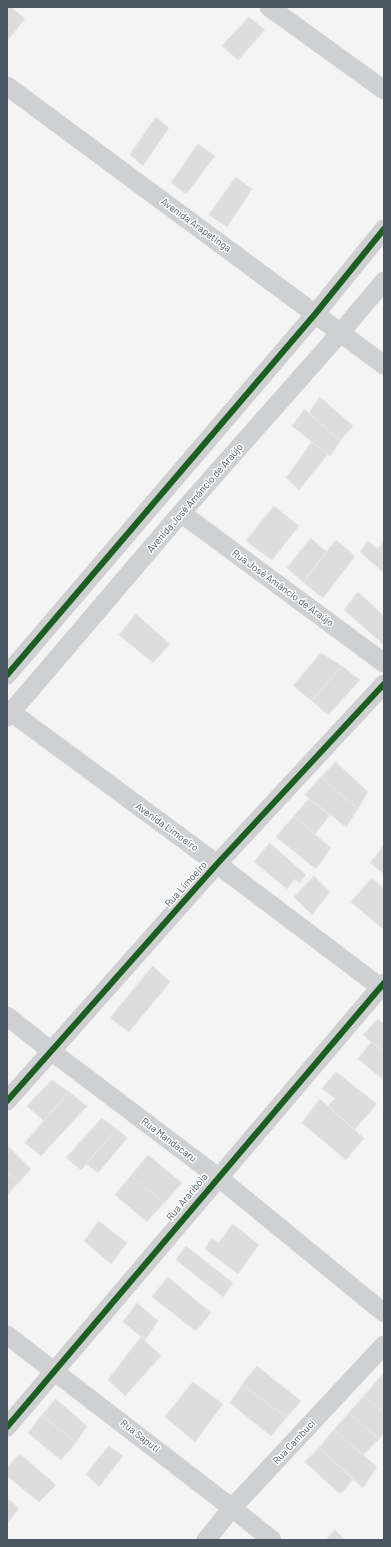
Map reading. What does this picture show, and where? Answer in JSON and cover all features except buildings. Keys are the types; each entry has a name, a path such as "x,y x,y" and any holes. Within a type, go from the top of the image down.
{"street":[{"path":"270,7 384,90"},
{"name":"Avenida Arapetinga","path":"7,86 316,313 384,365"},
{"path":"7,675 316,313 384,229"},
{"name":"Avenida José Amâncio de Araújo","path":"8,713 384,281"},
{"name":"Rua José Amâncio de Araújo","path":"181,513 384,663"},
{"name":"Rua Limoeiro","path":"7,1101 217,864 384,684"},
{"name":"Avenida Limoeiro","path":"8,713 383,986"},
{"name":"Rua Araribóia","path":"7,1427 218,1177 383,986"},
{"name":"Rua Mandacaru","path":"7,1016 218,1177 384,1313"},
{"name":"Rua Saputi","path":"7,1335 272,1540"},
{"name":"Rua Cambuci","path":"206,1540 232,1508 384,1345"}],"cycle path":[{"path":"7,675 316,313 384,229"},
{"path":"7,1101 217,864 384,684"},
{"path":"7,1427 384,983"}]}
